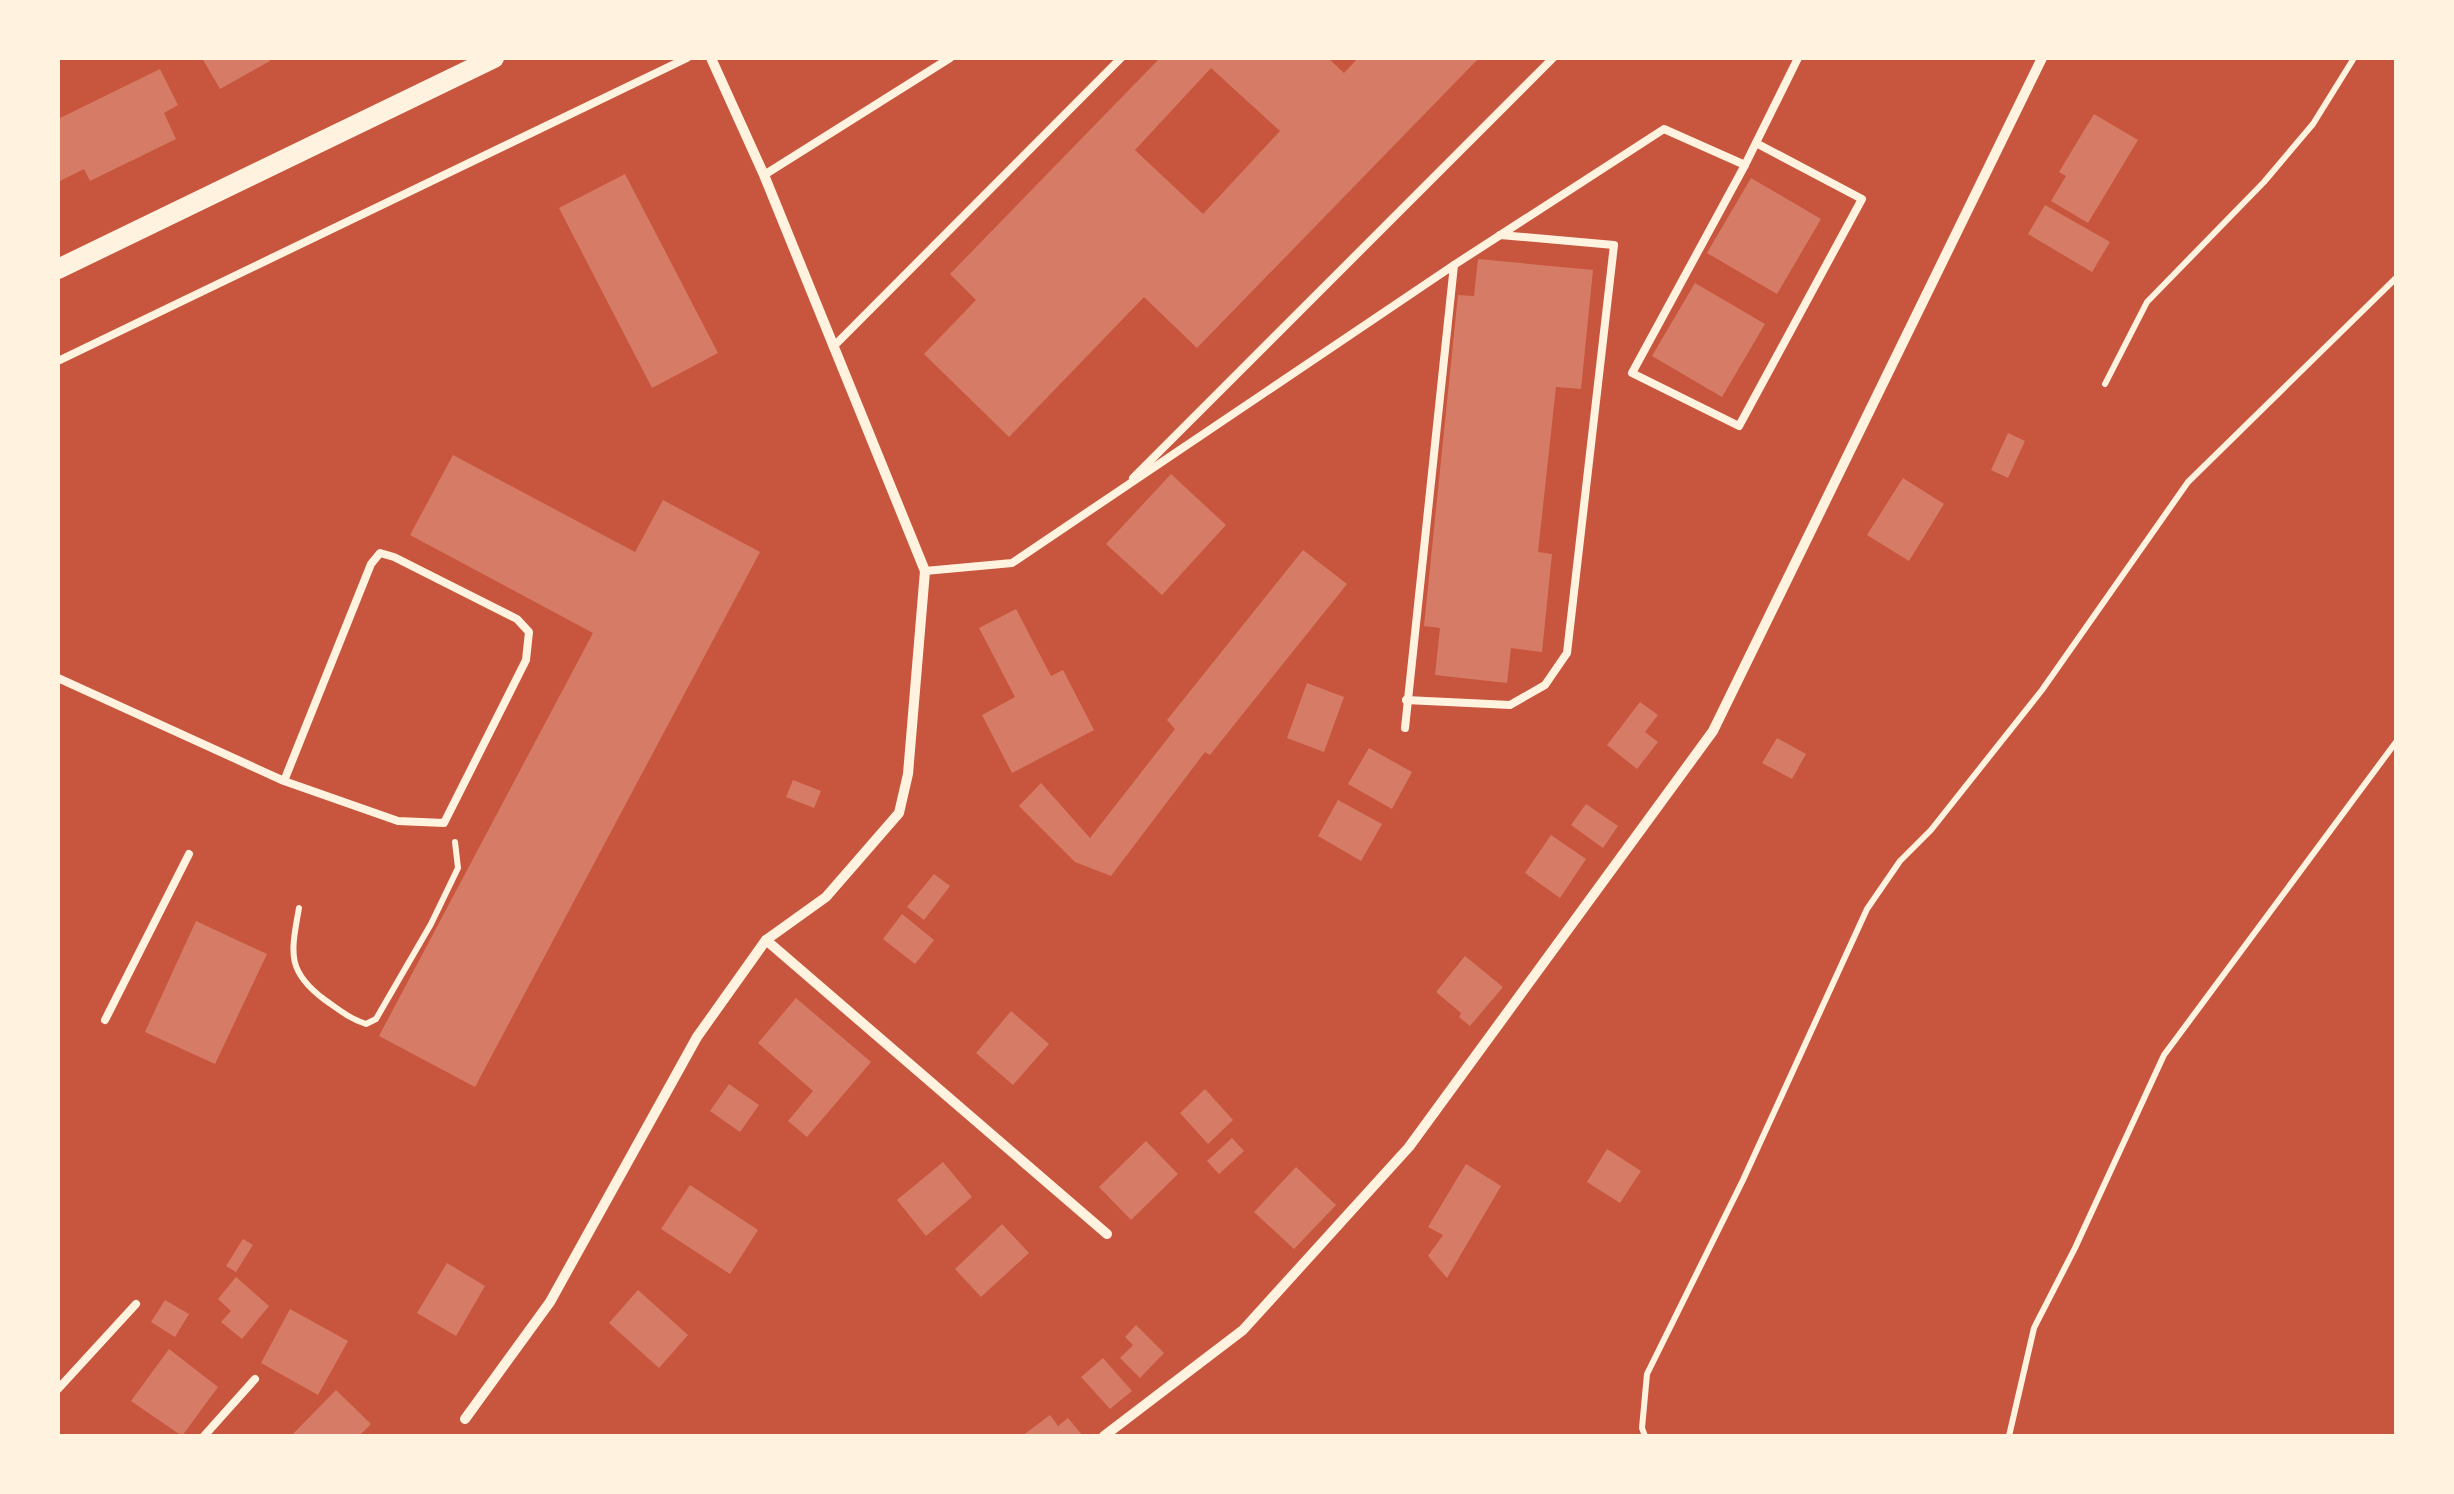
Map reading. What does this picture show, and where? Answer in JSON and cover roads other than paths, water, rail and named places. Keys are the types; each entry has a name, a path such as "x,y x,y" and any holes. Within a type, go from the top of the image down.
{"main road":[{"path":"58,268 494,58"}],"street":[{"path":"465,1419 550,1302 697,1037 766,940 826,896 899,812 908,774 926,571 764,175 710,58"},
{"path":"1104,1436 1242,1330 1409,1146 1713,731 2042,58"},
{"path":"766,940 1107,1234"}],"lane":[{"path":"58,362 687,58"},
{"path":"764,175 950,58"},
{"path":"834,347 1120,58"},
{"path":"1119,492 1553,58"},
{"path":"1756,143 1862,199 1739,426 1632,373 1798,58"},
{"path":"926,571 1012,563 1664,128 1745,165"},
{"path":"1406,700 1510,705 1544,685 1567,653 1614,245 1500,235"},
{"path":"1405,728 1454,266"},
{"path":"58,678 284,781 398,821 444,824 526,660 529,632 518,619 380,553 372,564 284,781"},
{"path":"104,1020 190,854"},
{"path":"58,1390 136,1304"},
{"path":"204,1436 255,1379"}]}
